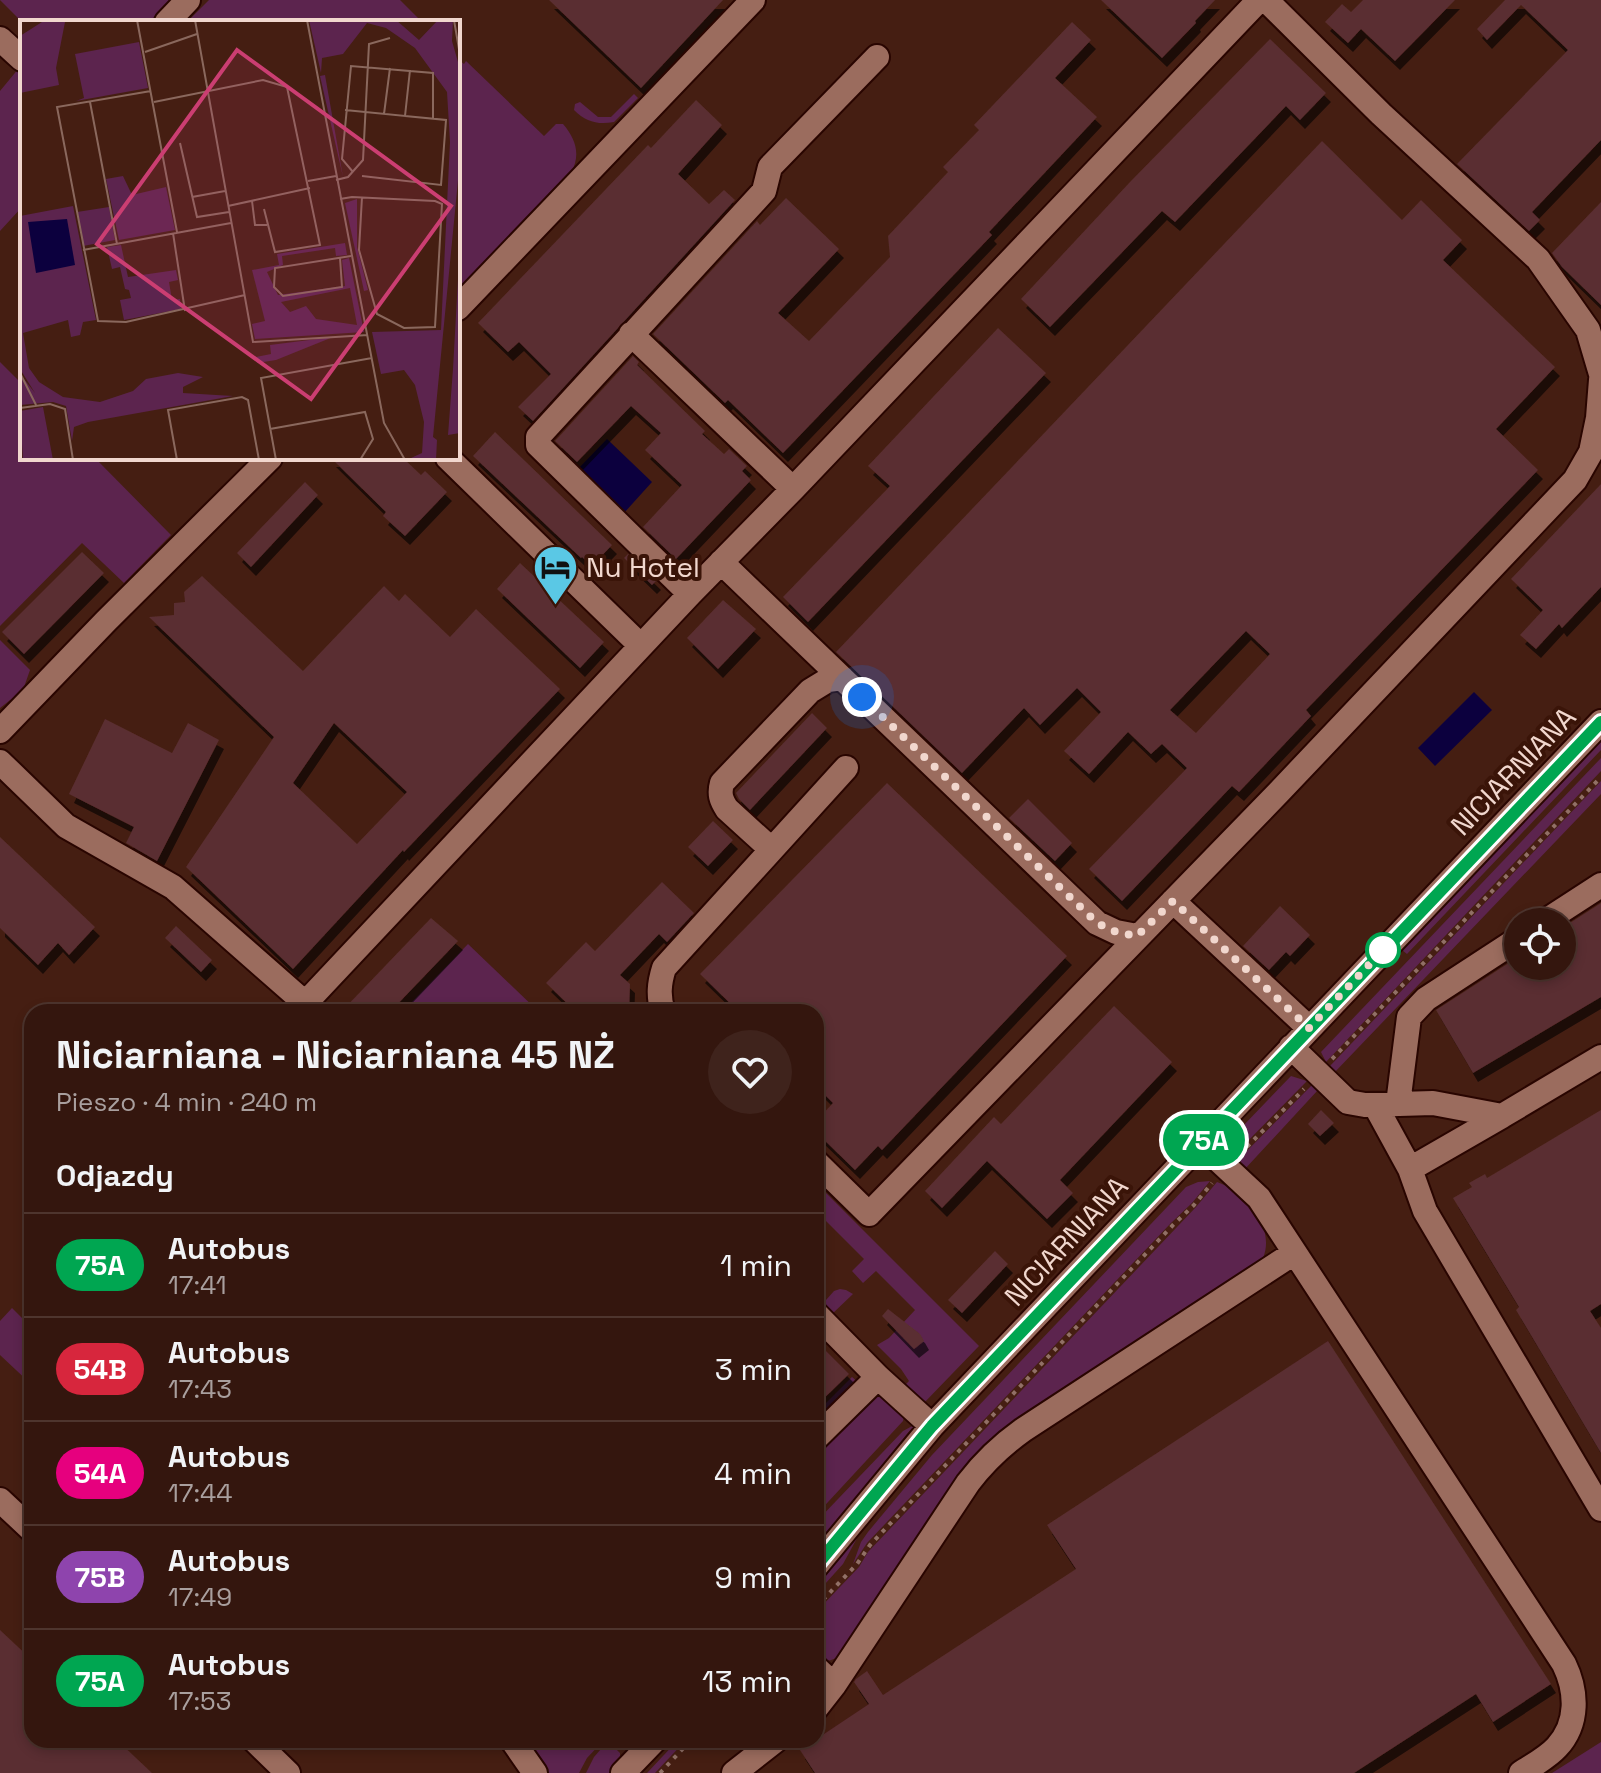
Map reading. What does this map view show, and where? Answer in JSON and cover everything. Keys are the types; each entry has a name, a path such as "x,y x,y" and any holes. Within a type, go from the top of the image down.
{"street":[{"path":"169,20 188,0"},
{"path":"460,306 753,0"},
{"path":"305,1004 690,594 1259,0"},
{"path":"824,1170 869,1214 1333,736 1575,480 1591,452 1598,418 1601,377 1588,330 1538,259 1381,114 1266,0"},
{"path":"0,39 20,57"},
{"path":"690,594 538,445 538,437 764,191 770,167 877,57"},
{"path":"631,334 793,489"},
{"path":"0,731 268,460"},
{"path":"450,460 641,646"},
{"path":"721,562 1097,923 1116,932 1137,936"},
{"path":"771,849 727,809 720,791 722,783 810,691 828,680 842,678"},
{"name":"NICIARNIANA","path":"824,1556 932,1426 1601,722"},
{"path":"0,762 66,826 173,887 297,1004"},
{"path":"661,1004 659,984 664,968 846,768"},
{"path":"1566,908 1601,885"},
{"path":"1173,901 1309,1028"},
{"path":"1504,948 1426,999 1409,1017 1387,1105 1425,1211 1601,1509"},
{"path":"1291,1047 1348,1102 1365,1105 1433,1103 1502,1116"},
{"path":"1410,1169 1601,1057"},
{"path":"1200,1143 1259,1198 1564,1664 1570,1676 1574,1704 1567,1732 1549,1755 1521,1773"},
{"path":"825,1677 968,1483 1001,1446 1294,1253"},
{"path":"824,1322 932,1426"},
{"path":"824,1430 878,1377"},
{"path":"0,1500 24,1522"},
{"path":"262,1748 288,1773"},
{"path":"518,1748 535,1773"},
{"path":"623,1773 647,1748"},
{"path":"734,1773 766,1748"}],"path":[{"path":"1328,1064 1601,777"},
{"path":"1238,1155 1310,1083"},
{"path":"824,1599 857,1564 870,1545 1214,1182"},
{"path":"660,1773 683,1748"}],"shaded area":[{"path":"0,0 176,0 157,20 20,20"},
{"path":"209,0 400,0 420,20 189,20"},
{"path":"460,61 464,64 466,61 544,136 556,124 563,124 574,141 576,154 571,173 460,292"},
{"path":"19,68 20,209 0,231 0,91"},
{"path":"634,94 638,98 614,122 592,122 574,110 575,104 580,102 598,117 611,117"},
{"path":"0,362 20,382 20,460 97,460 171,535 124,583 82,543 0,626"},
{"path":"607,439 652,482 624,513 578,469"},
{"path":"0,640 30,670 23,690 0,708"},
{"path":"1474,692 1492,710 1435,766 1418,748"},
{"path":"1601,740 1601,750 1407,954 1402,950"},
{"path":"1601,758 1601,771 1326,1062 1321,1052"},
{"path":"1601,781 1601,794 1334,1073 1330,1066"},
{"path":"468,944 531,1004 410,1004"},
{"path":"1291,1076 1307,1081 1238,1151 1241,1128"},
{"path":"1312,1085 1318,1090 1244,1170 1239,1159"},
{"path":"1210,1181 867,1543 853,1564 868,1532 932,1455 1186,1187"},
{"path":"1217,1182 1238,1193 1262,1223 1266,1246 1263,1258 1010,1424 980,1451 841,1655 824,1660 824,1604 859,1567 868,1552"},
{"path":"824,1191 979,1346 923,1404 902,1388 909,1381 877,1345 889,1338 915,1310 876,1271 863,1283 852,1271 864,1259 824,1219"},
{"path":"840,1289 853,1294 831,1315 826,1309 826,1300"},
{"path":"12,1308 24,1320 24,1378 0,1355 0,1321"},
{"path":"852,1377 859,1383 824,1418 824,1405"},
{"path":"879,1393 904,1416 903,1421 824,1506 824,1444"},
{"path":"916,1424 824,1538 824,1514 903,1431"},
{"path":"862,1529 843,1564 824,1585 824,1574"},
{"path":"1601,1742 1601,1773 1552,1773"},
{"path":"528,1748 596,1748 579,1773 545,1773"},
{"path":"602,1748 615,1748 620,1753 620,1762 609,1773 586,1773"},
{"path":"670,1748 678,1748 655,1773 647,1773"}],"building":[{"path":"549,0 723,0 641,88"},
{"path":"1101,0 1215,0 1162,58"},
{"path":"1363,0 1455,0 1395,61 1361,29 1348,43 1325,22 1342,4 1351,12"},
{"path":"1505,0 1601,0 1601,140 1532,212 1540,220 1529,231 1457,164 1568,50 1521,5 1487,40 1477,29"},
{"path":"1072,22 1091,40 1055,78 1097,117 989,232 992,235 783,453 653,334 757,221 760,225 786,198 839,249 778,313 809,341 890,257 888,236 948,172 943,167 979,130 974,125"},
{"path":"1270,39 1326,93 1300,120 1286,106 1175,222 1162,211 1050,327 1021,299"},
{"path":"696,100 722,125 678,174 709,204 724,190 735,200 533,421 518,407 551,374 519,342 508,352 478,323 648,145 651,148"},
{"path":"1322,141 1402,220 1421,200 1462,240 1443,260 1555,367 1496,429 1538,470 1306,710 1311,716 1239,792 1232,786 1122,901 1089,869 1187,768 1162,744 1151,754 1128,732 1089,774 1064,751 1101,712 1077,688 1040,725 1024,708 962,773 836,652","holes":["1246,631 1270,654 1196,733 1170,710"]},
{"path":"1601,202 1601,305 1552,253"},
{"path":"998,328 1046,373 808,622 783,597 890,486 868,466"},
{"path":"633,356 639,362 637,365 705,431 702,434 724,454 729,449 747,466 742,471 751,480 676,559 643,527 682,485 645,450 661,433 631,406 577,462 555,441"},
{"path":"495,432 612,545 592,566 473,456"},
{"path":"333,460 405,460 421,475 425,471 447,492 405,536 383,516 386,512"},
{"path":"305,482 318,495 251,567 237,553"},
{"path":"1601,484 1601,587 1562,628 1559,624 1536,649 1520,635 1543,610 1511,579"},
{"path":"82,552 104,573 24,654 2,632"},
{"path":"628,554 656,581 652,585 624,558"},
{"path":"520,563 604,642 580,668 497,589"},
{"path":"202,576 303,671 384,586 399,601 405,594 450,637 476,609 560,689 403,850 293,969 186,867 274,737 149,617 174,615 174,603 185,602 184,592","holes":["334,723 407,792 357,844 293,783"]},
{"path":"723,600 756,629 718,669 687,638"},
{"path":"812,713 827,728 750,810 736,793"},
{"path":"105,719 172,753 188,723 219,740 157,861 126,843 134,827 69,794"},
{"path":"887,783 1067,956 882,1150 878,1146 855,1170 824,1140 824,1113 833,1103 824,1094 824,1004 731,1004 700,974"},
{"path":"1028,799 1072,843 1055,861 1009,818"},
{"path":"713,821 733,840 708,866 688,847"},
{"path":"0,837 95,927 69,955 58,943 38,965 0,928"},
{"path":"662,882 694,913 667,942 659,934 620,975 630,984 629,1004 568,1004 546,983 586,942 595,951"},
{"path":"1601,903 1601,997 1473,1073 1436,1010 1504,966 1504,980 1576,980 1576,919"},
{"path":"1280,906 1310,935 1290,956 1286,952 1269,970 1243,946"},
{"path":"431,918 458,941 398,1004 349,1004"},
{"path":"176,926 212,960 201,972 165,938"},
{"path":"1114,1006 1172,1062 1060,1180 1073,1193 1047,1219 987,1161 942,1208 925,1191 994,1117 1001,1124"},
{"path":"1321,1110 1334,1123 1320,1136 1308,1124"},
{"path":"1601,1110 1601,1304 1590,1311 1601,1328 1601,1453 1453,1198 1472,1187 1469,1183 1485,1174 1487,1178"},
{"path":"995,1251 1008,1264 962,1313 948,1300"},
{"path":"888,1309 920,1334 924,1341 914,1349 882,1316"},
{"path":"1328,1341 1551,1684 1493,1722 1476,1694 1354,1773 815,1773 800,1750 824,1748 824,1734 869,1704 854,1682 856,1679 867,1671 883,1695 1076,1569 1047,1525"},
{"path":"824,1349 849,1374 824,1398"},
{"path":"0,1630 24,1652 24,1748 125,1748 152,1773 0,1773"}],"bus line":[{"name":"75A","path":"824,1556 932,1426 1601,722"}],"place":[{"name":"Nu Hotel","path":"555,606"}],"route":[{"path":"862,697 1097,923 1116,932 1137,936 1173,901 1309,1028 1383,950"}]}
